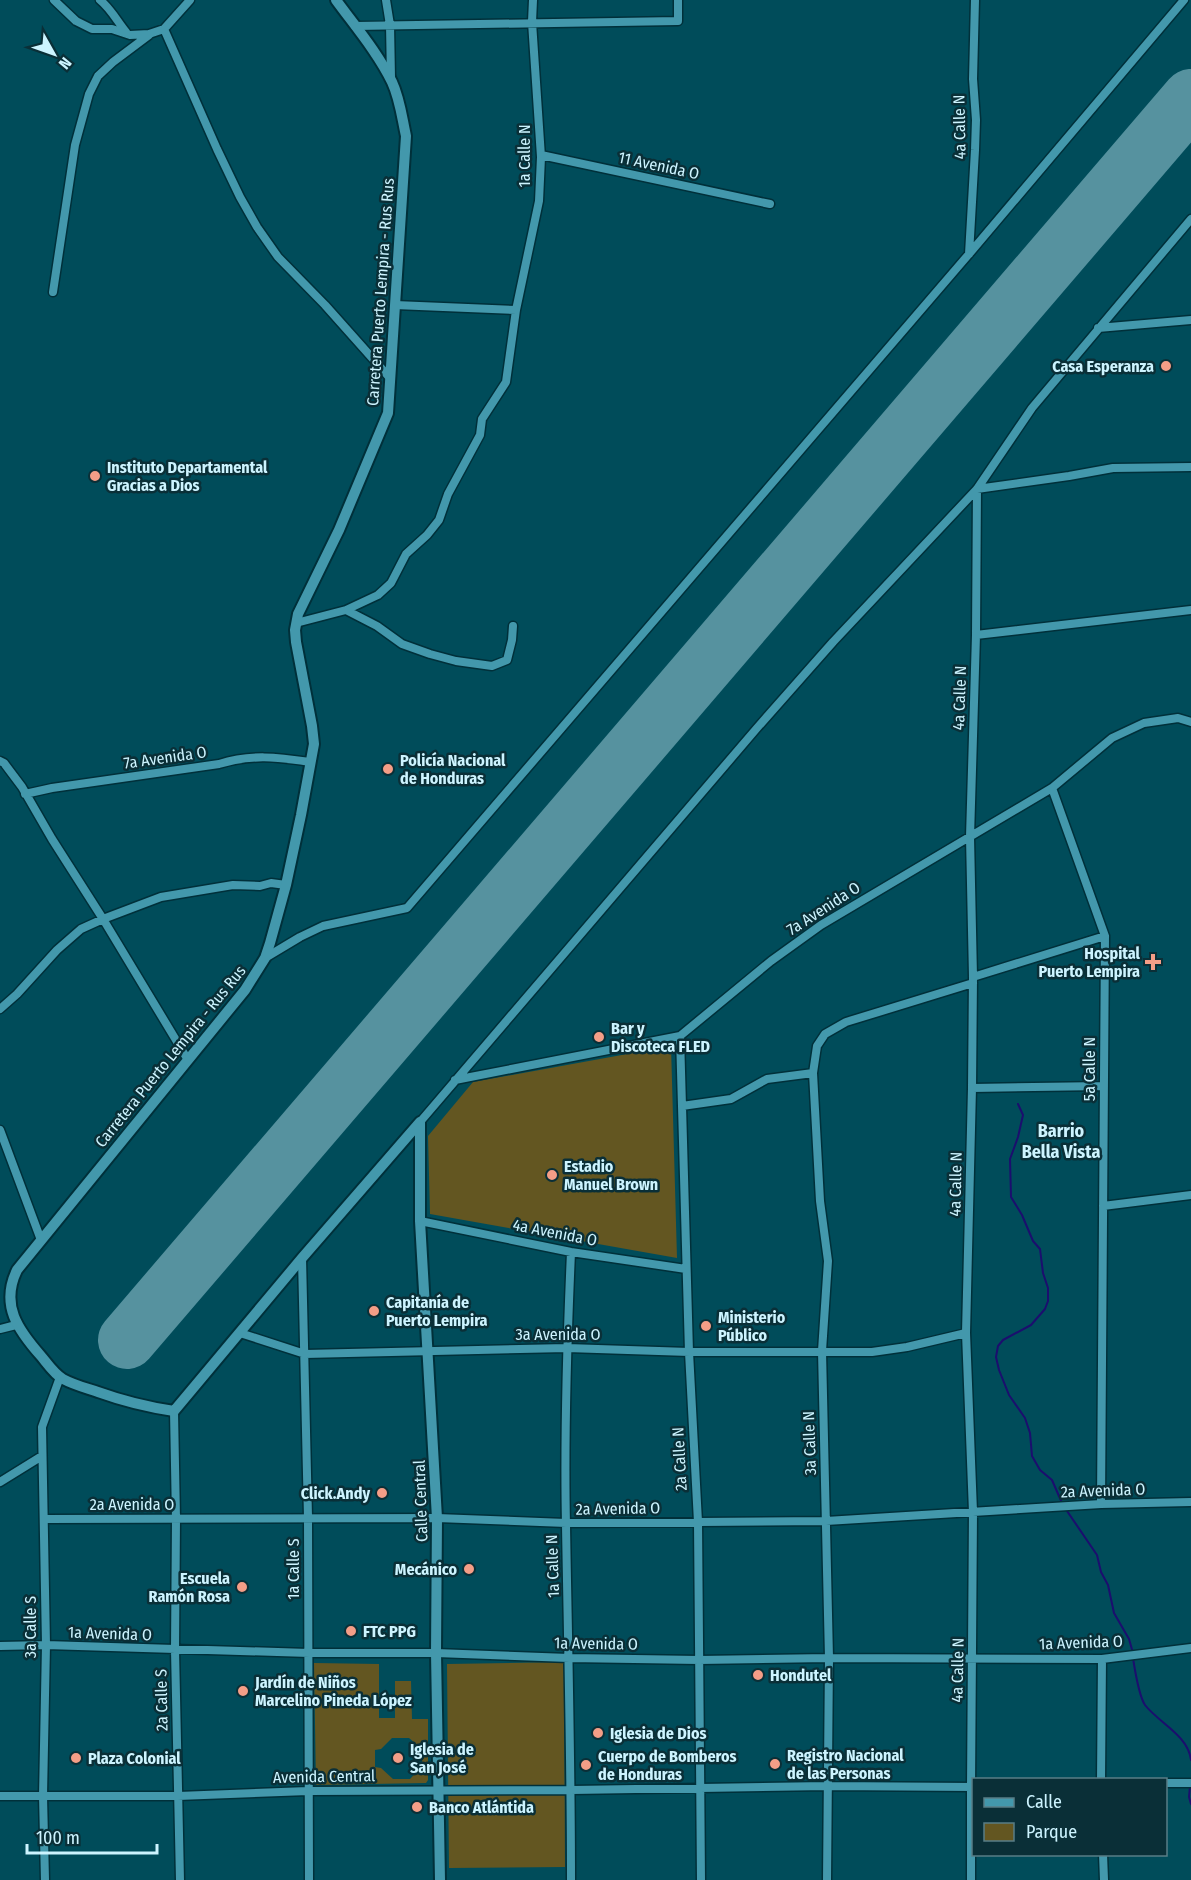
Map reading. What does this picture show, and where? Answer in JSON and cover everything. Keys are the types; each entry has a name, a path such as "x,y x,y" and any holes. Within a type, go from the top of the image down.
{"street":[{"path":"54,0 76,21 92,29 112,28 127,34 149,34 164,29 190,0"},
{"path":"100,0 110,9 127,34"},
{"name":"Carretera Puerto Lempira - Rus Rus","path":"174,1411 135,1404 72,1384 60,1377 16,1325 9,1307 8,1291 17,1270 245,990 265,958 286,885 302,815 314,744 296,642 296,623 298,614 339,530 388,413 406,136 399,101 391,81 336,0"},
{"path":"386,0 390,25 391,81"},
{"name":"1a Calle N","path":"296,623 346,610 378,595 391,583 406,554 427,535 439,520 448,494 480,435 482,420 506,382 516,310 539,201 541,155 532,22 533,0"},
{"path":"355,26 678,21 678,0"},
{"name":"4a Calle N","path":"969,254 976,120 973,79 975,0"},
{"path":"265,958 323,926 407,908 1184,0"},
{"path":"164,29 217,149 257,227 278,257 325,305 390,378"},
{"path":"53,292 75,145 89,94 98,76 149,34"},
{"name":"11 Avenida O","path":"541,155 770,204"},
{"path":"174,1411 302,1258 757,728 833,642 976,489 1032,408 1191,219"},
{"path":"395,305 516,310"},
{"path":"1098,328 1191,320"},
{"path":"976,489 1113,468 1191,467"},
{"name":"4a Calle N","path":"972,1778 973,1512 966,1333 972,1088 973,980 970,837 976,635 976,489"},
{"path":"346,610 377,626 402,644 456,661 492,666 507,660 513,626"},
{"path":"976,635 1191,610"},
{"name":"7a Avenida O","path":"455,1080 680,1036 771,961 821,924 1052,788 1112,738 1144,723 1178,718 1191,722"},
{"name":"7a Avenida O","path":"25,794 52,788 219,764 238,758 275,756 310,762"},
{"path":"0,760 25,794 188,1060"},
{"name":"5a Calle N","path":"1052,788 1105,936 1101,1504"},
{"path":"0,1009 17,994 57,950 81,929 103,919 161,897 233,885 260,886 271,883 286,885"},
{"name":"3a Calle N","path":"827,1880 829,1658 822,1351 828,1261 820,1201 813,1073 817,1046 825,1034 846,1022 1105,936"},
{"name":"2a Calle N","path":"680,1036 688,1352 698,1522 701,1880"},
{"path":"682,1106 731,1099 767,1079 813,1073"},
{"path":"972,1088 1104,1086"},
{"name":"Calle Central","path":"420,1122 420,1221 437,1518 436,1653 440,1880"},
{"path":"0,1130 41,1240"},
{"path":"1103,1206 1191,1195"},
{"name":"4a Avenida O","path":"420,1221 571,1252 686,1269"},
{"name":"1a Calle N","path":"571,1252 567,1348 566,1523 572,1790 571,1880"},
{"name":"1a Calle S","path":"302,1258 308,1517 309,1880"},
{"path":"0,1329 16,1325"},
{"name":"3a Avenida O","path":"240,1333 305,1354 567,1348 688,1352 822,1351 843,1353 908,1347 966,1333"},
{"name":"3a Calle S","path":"45,1880 42,1427 60,1377"},
{"name":"2a Calle S","path":"174,1411 175,1650 180,1880"},
{"path":"0,1482 42,1456"},
{"name":"2a Avenida O","path":"44,1519 308,1517 437,1518 566,1523 826,1521 1101,1504 1191,1502"},
{"name":"1a Avenida O","path":"0,1646 45,1645 175,1650 436,1653 699,1660 1102,1659 1191,1648"},
{"path":"1101,1778 1102,1659"},
{"path":"1167,1783 1191,1783"},
{"name":"Avenida Central","path":"0,1796 178,1796 308,1791 827,1786 972,1787"},
{"name":"4a Calle N","path":"972,1787 972,1880"},
{"path":"1103,1856 1104,1880"}],"green space":[{"name":"Estadio Manuel Brown","path":"671,1046 677,1258 430,1214 428,1136 473,1082"},
{"path":"564,1662 565,1867 449,1868 447,1664"},
{"path":"314,1663 379,1664 379,1718 395,1718 395,1681 411,1681 412,1719 428,1719 428,1780 426,1783 316,1785","holes":["392,1738 409,1738 422,1749 422,1766 410,1779 393,1779 381,1768 375,1767 375,1750 381,1749"]}],"waterway":[{"path":"1018,1104 1023,1115 1010,1159 1011,1197 1033,1241 1040,1249 1043,1273 1048,1288 1048,1301 1045,1309 1031,1325 1003,1340 998,1346 996,1357 1009,1395 1025,1418 1030,1433 1032,1456 1040,1470 1052,1480 1062,1503"},
{"path":"1065,1508 1097,1555 1101,1572 1108,1585 1114,1613 1129,1639 1133,1653"},
{"path":"1133,1658 1139,1690 1145,1705 1185,1743 1191,1760"},
{"path":"1190,1786 1191,1804"}],"runway":[{"path":"127,1340 1191,98"}],"place":[{"name":"Casa Esperanza","path":"1166,366"},
{"name":"Instituto Departamental Gracias a Dios","path":"95,476"},
{"name":"Policía Nacional de Honduras","path":"388,769"},
{"name":"Hospital Puerto Lempira","path":"1153,962"},
{"name":"Bar y Discoteca FLED","path":"599,1037"},
{"name":"Estadio Manuel Brown","path":"552,1175"},
{"name":"Capitanía de Puerto Lempira","path":"374,1311"},
{"name":"Ministerio Público","path":"706,1326"},
{"name":"Click.Andy","path":"382,1493"},
{"name":"Mecánico","path":"469,1569"},
{"name":"Escuela Ramón Rosa","path":"242,1587"},
{"name":"FTC PPG","path":"351,1631"},
{"name":"Hondutel","path":"758,1675"},
{"name":"Jardín de Niños Marcelino Pineda López","path":"243,1691"},
{"name":"Iglesia de Dios","path":"598,1733"},
{"name":"Plaza Colonial","path":"76,1758"},
{"name":"Iglesia de San José","path":"398,1758"},
{"name":"Registro Nacional de las Personas","path":"775,1764"},
{"name":"Cuerpo de Bomberos de Honduras","path":"586,1765"},
{"name":"Banco Atlántida","path":"417,1807"}],"district":[{"name":"Barrio Bella Vista","path":"1061,1141"}]}
